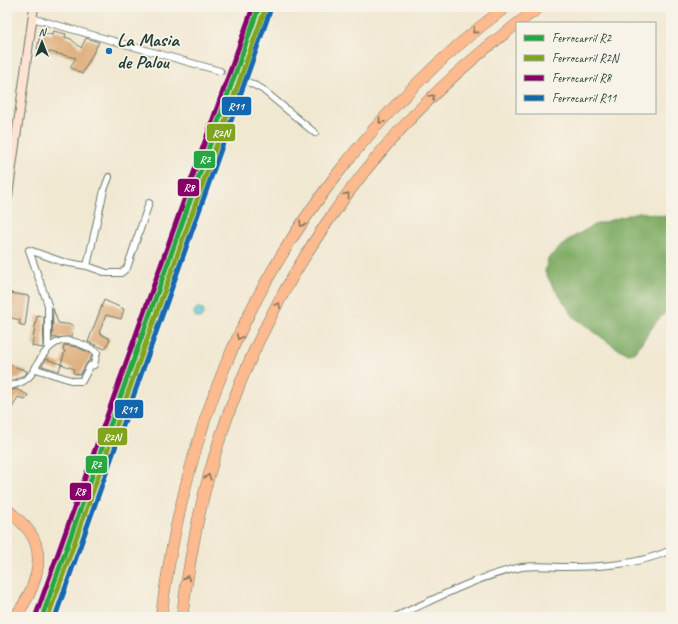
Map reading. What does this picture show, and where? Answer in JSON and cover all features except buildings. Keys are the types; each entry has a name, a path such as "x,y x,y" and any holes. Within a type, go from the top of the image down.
{"highway":[{"path":"161,617 177,518 204,421 230,355 268,280 320,196 367,138 433,68 506,7"},
{"path":"518,22 540,7"},
{"path":"182,617 198,521 209,475 223,428 249,361 288,286 311,246 338,205 372,162 444,84 464,65 516,24"},
{"path":"7,509 29,531 36,544 38,556 33,586 22,608 15,617"},
{"path":"7,520 23,532 38,556"}],"main road":[{"path":"7,203 34,7"}],"street":[{"path":"32,18 220,71"},
{"path":"240,78 262,89 315,133"},
{"path":"87,266 104,190 109,176"},
{"path":"48,348 48,305 29,250 63,262 87,266 107,273 121,273 127,268 149,203"},
{"path":"7,387 26,380 36,369 48,348 60,340 77,341 97,352 94,365 90,366 82,381 74,381 36,369"},
{"path":"395,617 489,575 523,567 571,567 625,563 660,555 671,550"}],"green space":[{"path":"639,212 671,217 671,307 656,322 635,352 629,354 615,347 574,317 545,272 548,258 570,239 594,225"}],"water":[{"path":"197,308 201,308 203,309 203,317 197,318 194,315 194,311"}],"tunnel":[{"path":"220,71 240,78"}],"rail line":[{"name":"R8","path":"36,615 253,7"},
{"name":"R2","path":"42,617 259,7"},
{"name":"R2N","path":"48,617 265,9"},
{"name":"R11","path":"55,617 270,11"}],"place":[{"name":"La Masia de Palou","path":"109,51"}]}
